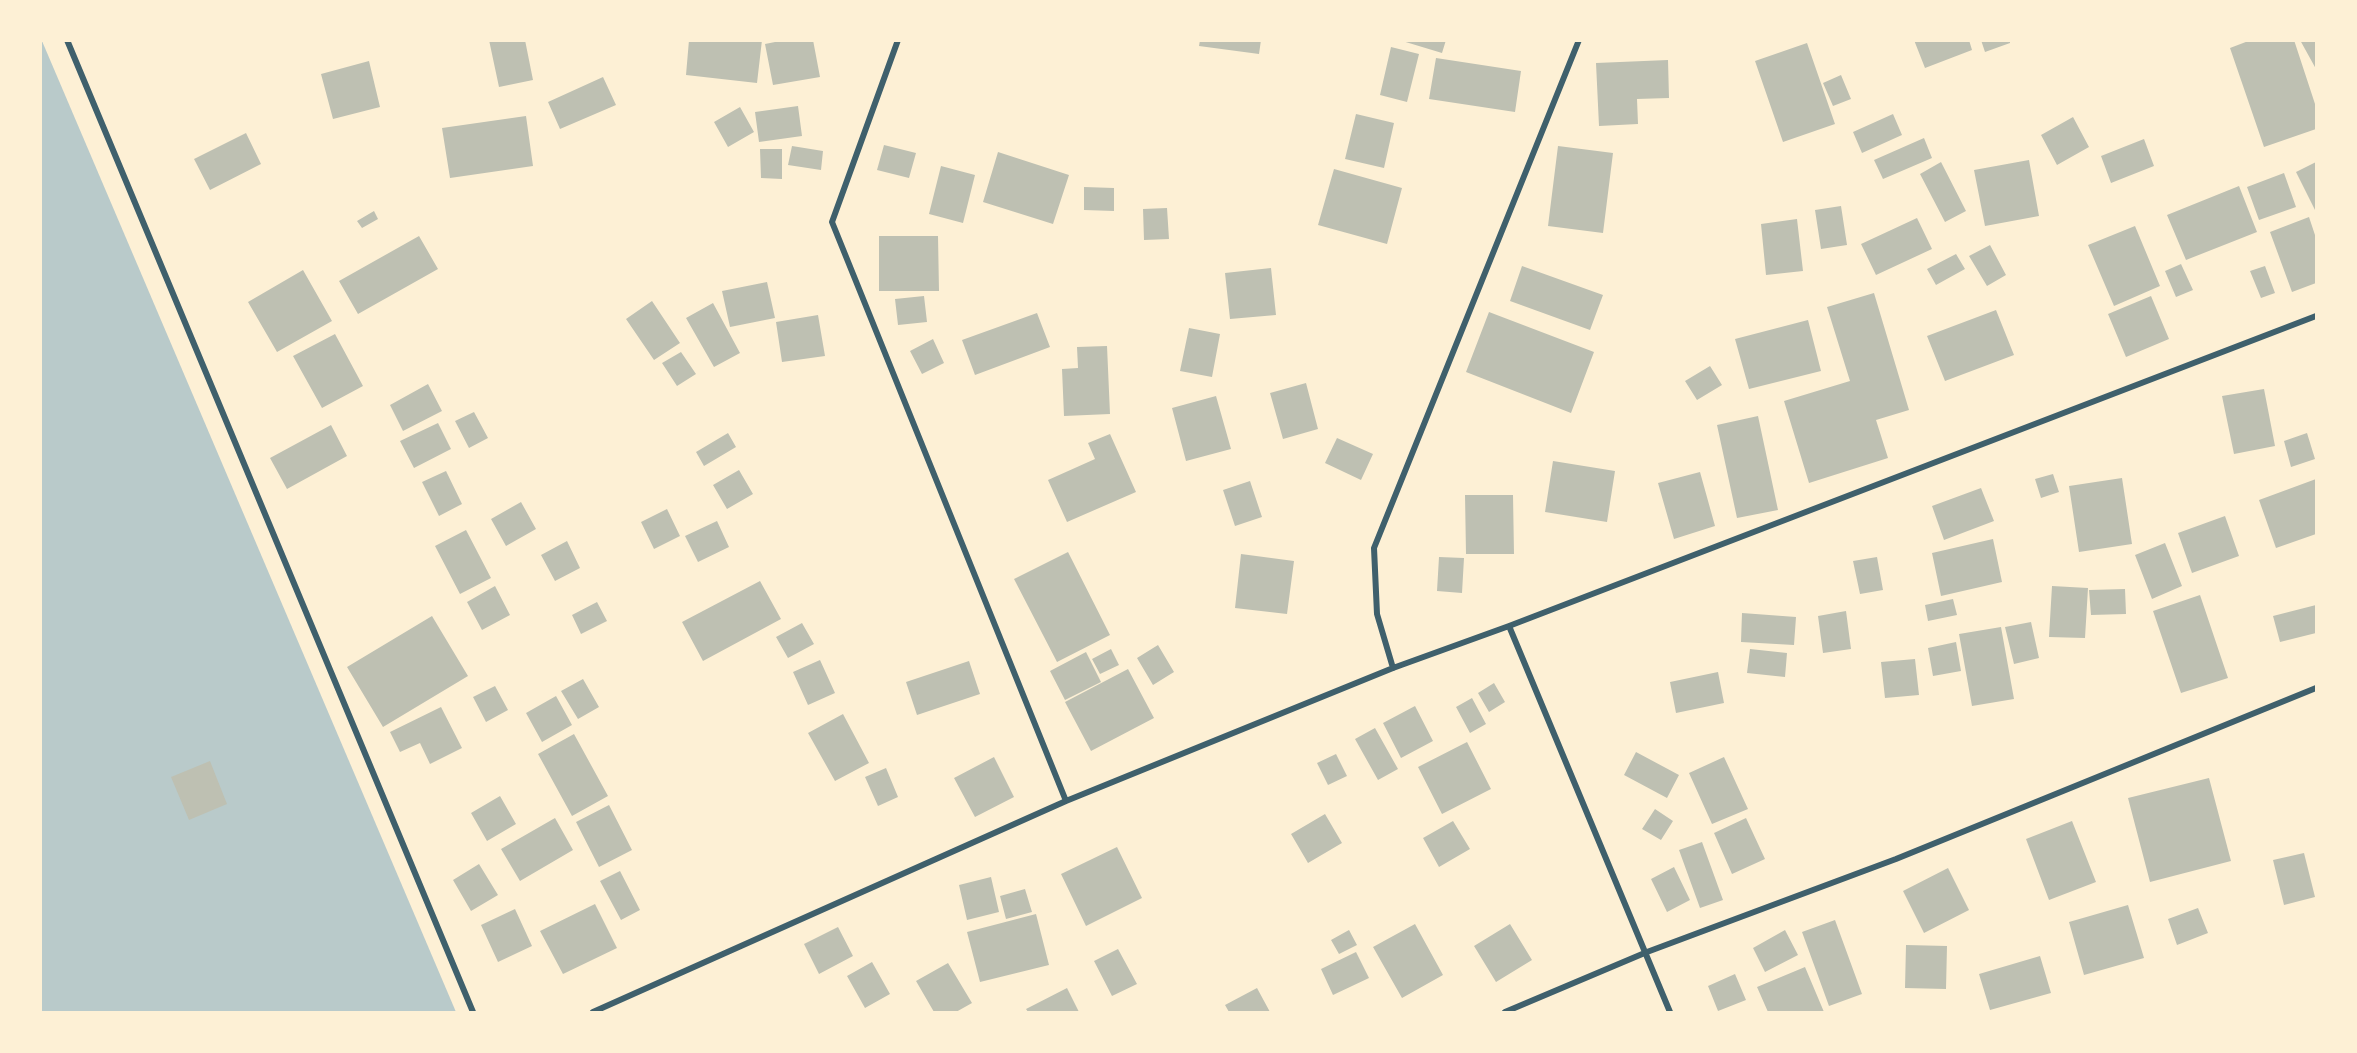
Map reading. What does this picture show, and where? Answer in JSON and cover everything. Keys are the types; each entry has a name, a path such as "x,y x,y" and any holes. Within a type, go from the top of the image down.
{"street":[{"path":"67,40 473,1012"},
{"path":"898,40 832,222 1066,801"},
{"path":"1394,668 1377,614 1374,548 1579,40"},
{"path":"593,1012 1066,801 1394,668 2316,316"},
{"path":"1509,626 1560,752 1647,952 1670,1012"},
{"path":"1505,1012 1647,952 1896,859 2316,688"}],"shaded area":[{"path":"40,41 42,41 456,1012 41,1012"}],"building":[{"path":"489,40 525,40 533,80 499,87"},
{"path":"689,40 762,40 757,83 686,75"},
{"path":"785,40 813,40 820,77 773,85 765,44"},
{"path":"1200,40 1261,40 1259,54 1199,46"},
{"path":"1399,40 1446,40 1442,53"},
{"path":"1914,40 1969,40 1972,50 1925,68"},
{"path":"1981,40 2010,40 2010,43 1985,52"},
{"path":"2251,40 2294,40 2316,107 2316,129 2264,147 2230,48"},
{"path":"2300,40 2316,40 2316,69"},
{"path":"1807,43 1835,124 1783,142 1755,61"},
{"path":"1391,47 1419,54 1407,102 1380,95"},
{"path":"1436,58 1521,71 1515,112 1429,99"},
{"path":"1668,60 1669,98 1637,99 1638,124 1599,126 1596,63"},
{"path":"369,61 380,107 333,119 321,74"},
{"path":"1841,75 1851,99 1833,106 1823,83"},
{"path":"603,77 616,105 560,129 548,102"},
{"path":"798,106 802,136 759,142 755,112"},
{"path":"740,107 754,132 728,147 714,122"},
{"path":"1356,114 1394,123 1384,168 1345,159"},
{"path":"1893,114 1902,135 1862,153 1853,132"},
{"path":"526,116 533,166 450,178 442,128"},
{"path":"2073,117 2089,147 2057,165 2041,135"},
{"path":"246,133 261,164 210,190 194,159"},
{"path":"1924,138 1932,158 1883,179 1874,160"},
{"path":"2144,139 2154,166 2111,183 2101,156"},
{"path":"884,145 916,153 909,178 877,170"},
{"path":"792,146 823,151 821,170 788,165"},
{"path":"1558,146 1613,153 1603,233 1548,226"},
{"path":"760,149 782,149 782,179 761,178"},
{"path":"998,152 1069,175 1053,224 983,202"},
{"path":"2029,160 2039,216 1985,226 1974,170"},
{"path":"1941,162 1966,211 1945,222 1920,174"},
{"path":"2316,162 2316,212 2296,172"},
{"path":"941,166 975,175 963,223 929,214"},
{"path":"1334,169 1402,188 1387,244 1318,225"},
{"path":"2284,173 2296,207 2259,220 2247,187"},
{"path":"2239,186 2257,232 2186,260 2167,215"},
{"path":"1084,187 1114,188 1114,211 1084,210"},
{"path":"1841,206 1847,245 1821,249 1815,210"},
{"path":"1167,208 1169,239 1144,240 1143,209"},
{"path":"374,211 378,219 362,228 357,221"},
{"path":"2309,217 2316,238 2316,283 2292,292 2270,232"},
{"path":"1917,218 1932,249 1876,275 1861,244"},
{"path":"1797,219 1803,271 1766,275 1761,224"},
{"path":"2135,226 2160,286 2114,306 2088,245"},
{"path":"419,236 438,269 358,314 339,281"},
{"path":"879,236 938,236 939,291 879,291"},
{"path":"1990,245 2006,275 1987,286 1969,256"},
{"path":"1956,254 1965,269 1936,285 1927,269"},
{"path":"2181,264 2193,290 2176,297 2165,271"},
{"path":"1522,266 1603,295 1590,330 1510,301"},
{"path":"2265,266 2275,293 2261,298 2250,271"},
{"path":"1271,268 1276,315 1230,319 1225,273"},
{"path":"303,270 332,321 277,352 248,302"},
{"path":"767,282 775,318 730,327 722,291"},
{"path":"1874,293 1909,410 1876,420 1888,458 1809,483 1784,401 1850,381 1827,307"},
{"path":"924,296 927,322 898,325 895,299"},
{"path":"2151,296 2169,339 2126,357 2108,314"},
{"path":"652,301 680,343 654,360 626,319"},
{"path":"713,303 740,353 714,367 686,318"},
{"path":"1996,310 2014,355 1945,381 1927,336"},
{"path":"1489,312 1594,352 1571,413 1466,372"},
{"path":"1037,313 1050,347 975,375 962,340"},
{"path":"818,315 825,356 782,362 776,322"},
{"path":"1808,320 1821,371 1749,389 1735,339"},
{"path":"1189,328 1220,334 1212,377 1180,371"},
{"path":"335,334 363,386 322,408 293,356"},
{"path":"933,339 944,363 922,374 910,351"},
{"path":"1107,346 1110,414 1064,416 1062,369 1078,368 1077,347"},
{"path":"681,352 696,374 677,386 662,363"},
{"path":"1710,366 1722,385 1697,400 1685,381"},
{"path":"1306,383 1318,429 1283,439 1270,393"},
{"path":"428,384 442,411 403,431 390,405"},
{"path":"2264,389 2275,446 2234,454 2222,396"},
{"path":"1216,396 1231,449 1186,461 1172,408"},
{"path":"474,412 488,438 469,448 455,421"},
{"path":"1758,416 1778,510 1737,518 1717,425"},
{"path":"438,423 451,449 414,468 400,441"},
{"path":"331,425 347,456 287,489 270,458"},
{"path":"728,433 736,447 704,466 696,452"},
{"path":"2307,433 2315,459 2291,467 2284,441"},
{"path":"1110,434 1136,492 1067,522 1048,480 1095,459 1088,443"},
{"path":"1337,438 1373,454 1361,480 1325,463"},
{"path":"1553,461 1615,471 1607,522 1545,512"},
{"path":"739,470 753,494 727,509 713,485"},
{"path":"446,471 462,504 439,516 422,482"},
{"path":"1700,472 1715,526 1674,539 1658,483"},
{"path":"2053,474 2059,492 2041,498 2035,479"},
{"path":"2122,478 2132,544 2079,552 2069,486"},
{"path":"2316,479 2316,534 2276,548 2259,500"},
{"path":"1250,481 1262,517 1235,526 1223,490"},
{"path":"1981,488 1994,521 1944,540 1932,506"},
{"path":"1465,495 1513,495 1514,554 1466,554"},
{"path":"521,502 536,529 506,546 491,519"},
{"path":"667,509 680,536 654,549 641,522"},
{"path":"2225,516 2239,556 2192,573 2178,533"},
{"path":"717,521 729,547 698,562 685,536"},
{"path":"466,530 491,578 460,594 435,546"},
{"path":"1993,539 2002,582 1941,596 1932,553"},
{"path":"567,541 580,568 555,581 541,555"},
{"path":"2165,543 2182,586 2152,599 2135,555"},
{"path":"1068,552 1110,635 1057,662 1014,579"},
{"path":"1241,554 1294,561 1287,614 1235,608"},
{"path":"1439,557 1464,558 1462,593 1437,591"},
{"path":"1877,557 1883,590 1860,594 1853,561"},
{"path":"760,581 781,619 703,661 682,622"},
{"path":"495,586 510,615 482,630 467,602"},
{"path":"2052,586 2088,588 2085,638 2049,637"},
{"path":"2125,589 2126,614 2091,615 2089,590"},
{"path":"2200,595 2228,678 2181,693 2153,611"},
{"path":"1953,599 1957,615 1928,621 1925,605"},
{"path":"597,602 607,621 581,634 572,615"},
{"path":"2316,605 2316,633 2280,642 2273,616"},
{"path":"1846,611 1851,649 1823,653 1818,616"},
{"path":"1742,613 1796,617 1794,645 1741,642"},
{"path":"432,616 468,676 383,727 347,667"},
{"path":"2031,622 2039,658 2014,664 2005,627"},
{"path":"802,623 814,644 788,658 776,637"},
{"path":"2001,627 2014,699 1972,706 1959,634"},
{"path":"1956,642 1961,671 1933,676 1928,648"},
{"path":"1158,645 1174,672 1153,685 1137,658"},
{"path":"1111,649 1119,665 1100,674 1092,659"},
{"path":"1750,649 1787,653 1785,677 1747,673"},
{"path":"1086,652 1101,682 1065,700 1050,671"},
{"path":"1915,659 1919,695 1885,698 1881,662"},
{"path":"820,660 835,693 808,705 793,672"},
{"path":"969,661 980,694 917,715 906,682"},
{"path":"1128,669 1154,718 1091,751 1065,702"},
{"path":"1718,672 1724,703 1676,713 1670,682"},
{"path":"583,679 599,707 578,719 561,691"},
{"path":"1494,683 1505,702 1489,712 1478,693"},
{"path":"495,686 508,710 486,722 473,697"},
{"path":"556,696 572,725 542,742 526,713"},
{"path":"1472,698 1486,724 1470,733 1456,707"},
{"path":"1415,706 1433,741 1401,758 1383,723"},
{"path":"441,707 462,748 430,764 420,743 400,752 390,732"},
{"path":"843,714 869,763 835,781 808,733"},
{"path":"1375,728 1398,769 1378,780 1355,739"},
{"path":"574,734 608,796 572,816 538,754"},
{"path":"1467,742 1491,789 1442,814 1418,767"},
{"path":"1636,752 1679,775 1667,798 1624,775"},
{"path":"1336,754 1347,776 1328,785 1317,763"},
{"path":"994,757 1014,797 975,817 954,778"},
{"path":"1724,757 1748,809 1712,824 1689,773"},
{"path":"210,761 227,804 189,820 171,777"},
{"path":"886,768 898,797 878,806 865,777"},
{"path":"2209,778 2231,861 2150,882 2128,798"},
{"path":"500,796 516,824 487,841 471,813"},
{"path":"609,805 632,850 599,867 576,822"},
{"path":"1655,809 1673,821 1661,840 1642,829"},
{"path":"1325,814 1342,843 1308,863 1291,834"},
{"path":"555,818 573,850 520,881 501,849"},
{"path":"1746,818 1765,859 1732,874 1714,833"},
{"path":"1453,821 1470,849 1439,867 1423,838"},
{"path":"2072,821 2096,882 2049,900 2026,839"},
{"path":"1702,842 1723,900 1700,908 1679,850"},
{"path":"1117,847 1142,898 1086,926 1061,874"},
{"path":"2304,853 2315,897 2284,905 2273,860"},
{"path":"479,864 498,895 471,911 453,880"},
{"path":"1674,867 1690,900 1667,912 1651,879"},
{"path":"1948,868 1969,910 1924,933 1903,891"},
{"path":"620,871 640,910 621,920 600,881"},
{"path":"991,877 999,912 967,920 959,885"},
{"path":"1025,889 1032,912 1006,919 1000,896"},
{"path":"595,904 617,948 563,974 540,931"},
{"path":"2128,905 2144,958 2084,975 2069,922"},
{"path":"2198,908 2208,933 2177,945 2168,919"},
{"path":"515,909 532,946 498,962 481,925"},
{"path":"1036,914 1049,965 980,982 967,932"},
{"path":"1835,920 1862,994 1829,1006 1802,932"},
{"path":"1415,924 1443,975 1402,998 1373,947"},
{"path":"1510,924 1532,960 1496,982 1474,946"},
{"path":"838,927 853,956 819,974 804,944"},
{"path":"1349,930 1357,945 1339,954 1331,940"},
{"path":"1785,930 1798,955 1765,972 1753,948"},
{"path":"1906,945 1947,946 1946,989 1905,988"},
{"path":"1118,949 1137,984 1112,996 1094,961"},
{"path":"1356,952 1369,978 1333,995 1321,969"},
{"path":"2040,956 2051,993 1990,1010 1979,974"},
{"path":"872,962 890,994 865,1008 847,976"},
{"path":"948,963 972,1003 956,1012 934,1012 916,981"},
{"path":"1805,967 1824,1012 1768,1012 1757,987"},
{"path":"1735,974 1746,1000 1718,1011 1708,986"},
{"path":"1067,988 1079,1012 1028,1012 1026,1009"},
{"path":"1257,988 1270,1012 1229,1012 1225,1005"}]}
